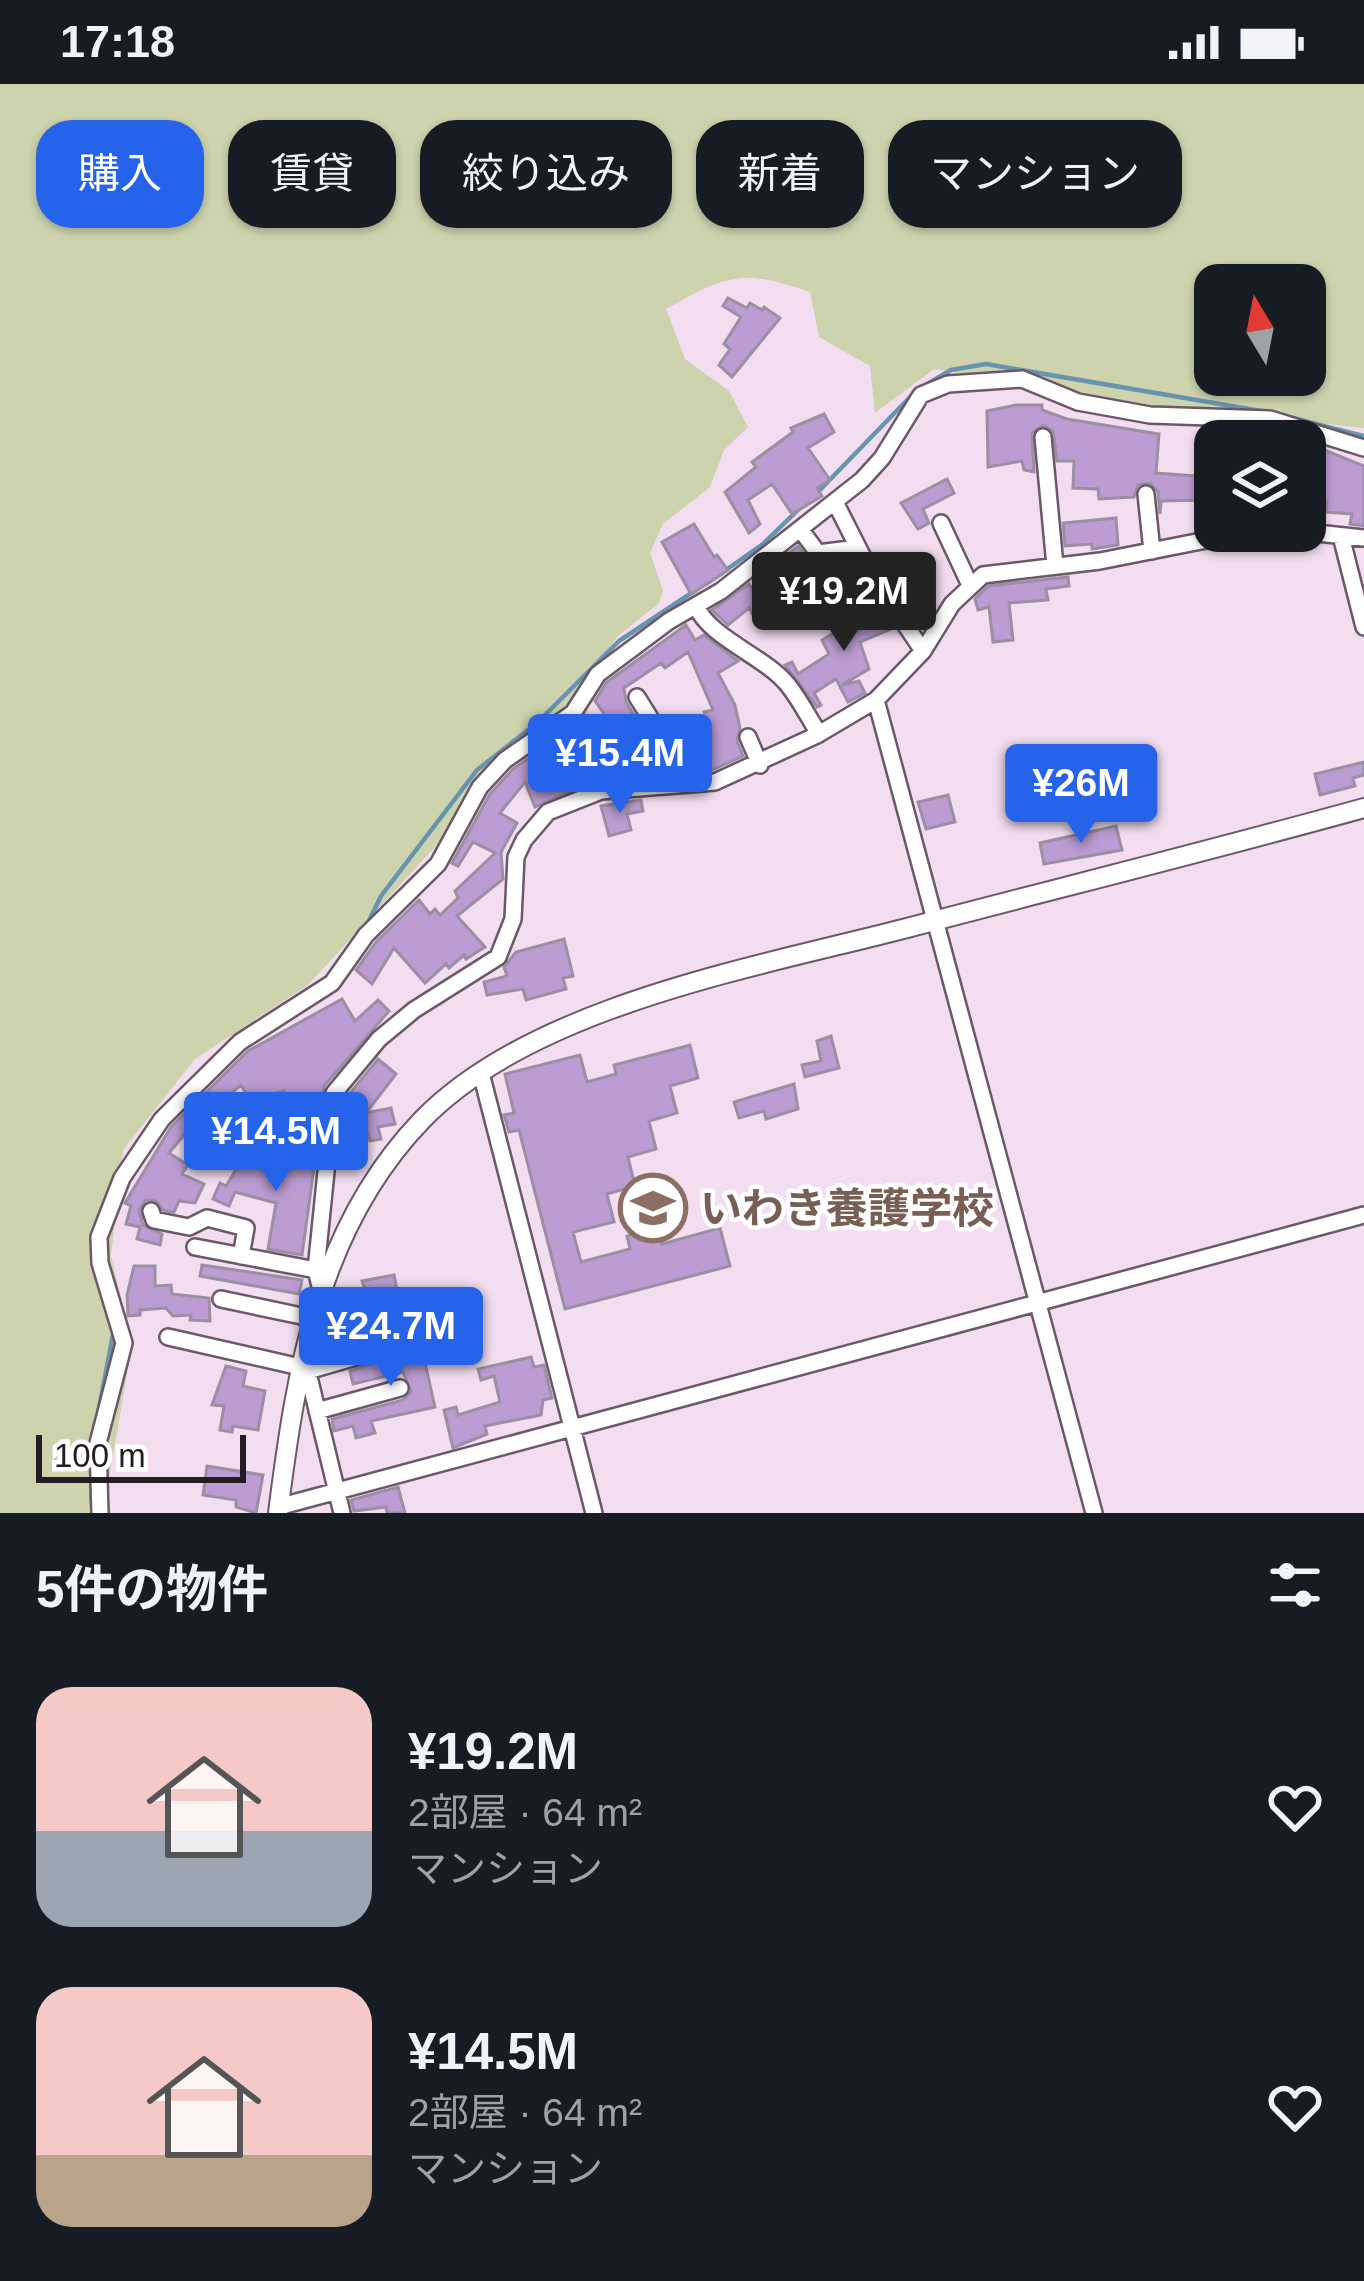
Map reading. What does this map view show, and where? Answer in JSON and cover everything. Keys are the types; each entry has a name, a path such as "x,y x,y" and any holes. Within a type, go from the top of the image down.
{"street":[{"path":"100,1513 98,1443 124,1343 100,1263 98,1237 112,1198 137,1154 172,1109 240,1042 332,983 374,926 438,864 480,787 505,760 573,712 598,674 800,529 872,471 921,395 964,382 1022,379 1078,402 1150,415 1270,418 1364,448"},
{"path":"1043,437 1055,566"},
{"path":"1146,494 1152,550"},
{"path":"835,502 922,651"},
{"path":"941,523 969,583"},
{"path":"800,529 818,553 858,548"},
{"path":"1326,534 1364,538"},
{"path":"1341,536 1364,627"},
{"path":"1194,542 983,574 969,583 922,651 877,700 819,734 715,782 615,789 569,802 535,825 516,857 513,919 498,957 414,1010 355,1066 334,1093 318,1278 278,1510 336,1490 1364,1215"},
{"path":"697,605 711,628 736,640 787,684 819,734"},
{"path":"637,698 652,721 656,784"},
{"path":"877,700 1094,1513"},
{"path":"748,737 760,765"},
{"path":"590,757 615,789"},
{"path":"318,1278 376,1180 420,1122 505,1056 630,1003 1364,808"},
{"path":"481,1073 594,1513"},
{"path":"226,1160 240,1142 253,1137 326,1150"},
{"path":"151,1211 154,1220 189,1227 206,1218 246,1228 241,1256"},
{"path":"195,1246 318,1278"},
{"path":"221,1299 310,1318"},
{"path":"168,1337 300,1370 363,1355"},
{"path":"300,1370 310,1382 342,1513"},
{"path":"317,1411 400,1388"}],"green space":[{"path":"0,84 1364,84 1364,428 1326,424 1326,420 1163,407 934,369 875,413 870,366 819,337 810,292 768,280 736,279 705,288 666,309 685,359 729,391 748,427 724,450 710,487 663,524 650,553 663,590 659,603 617,637 582,690 589,718 565,729 558,714 523,741 446,835 308,985 195,1059 123,1150 111,1256 132,1345 109,1479 109,1513 0,1513"}],"building":[{"path":"728,298 747,308 750,303 764,307 780,318 732,377 719,365 730,349 724,344 741,317 723,306"},
{"path":"1042,405 1042,410 1067,419 1159,434 1156,473 1194,476 1194,500 1161,501 1160,514 1158,492 1150,483 1138,485 1134,497 1099,499 1098,489 1073,488 1074,461 1057,461 1053,431 1043,425 1032,433 1034,472 1024,470 1022,461 988,467 987,411"},
{"path":"824,414 834,432 808,448 830,480 817,488 822,496 792,514 772,484 748,500 760,524 749,533 725,492 756,467 752,462 793,432 791,428"},
{"path":"1326,451 1364,466 1364,526 1350,524 1352,514 1326,512"},
{"path":"947,479 954,493 923,509 929,523 918,529 901,503"},
{"path":"1116,518 1118,545 1065,546 1063,523"},
{"path":"694,524 728,570 691,594 662,542"},
{"path":"798,546 811,562 778,588 767,570"},
{"path":"1068,577 1069,586 1046,589 1048,600 1009,603 1013,640 993,642 989,607 978,610 975,599 988,586"},
{"path":"749,584 765,609 753,615 749,608 728,625 712,610"},
{"path":"868,591 893,628 860,642 869,669 842,685 859,681 865,693 848,702 836,679 814,693 821,705 817,707 785,665 792,662 798,674 829,654 822,640 844,627 841,620 869,609 863,594"},
{"path":"686,625 695,640 704,635 738,661 718,673 735,705 740,728 737,741 743,756 712,770 679,773 674,769 672,748 711,743 704,712 713,710 688,652 665,668 661,663 624,688 626,702 640,725 643,773 621,777 610,755 609,735 580,745 581,765 574,768 582,786 535,807 525,782 500,813 517,823 501,852 503,879 457,916 485,947 466,959 464,955 449,968 446,964 425,983 394,948 372,984 356,970 377,941 419,900 430,914 435,909 440,915 458,898 455,891 495,853 473,842 458,866 452,863 490,794 513,769 561,736 609,721 595,701 607,682"},
{"path":"1364,762 1364,775 1353,778 1355,786 1320,795 1315,774"},
{"path":"948,795 955,822 926,829 918,802"},
{"path":"641,800 643,811 627,814 631,830 609,836 601,806"},
{"path":"1116,826 1122,850 1044,864 1040,843"},
{"path":"564,939 573,976 563,978 566,989 526,1000 523,989 487,995 484,982 507,976 504,967 516,952"},
{"path":"342,999 355,1021 378,1000 389,1011 324,1086 318,1136 274,1126 284,1091 250,1100 241,1085 217,1105 237,1121 254,1110 265,1126 241,1131 222,1146 195,1129 188,1137 185,1134 169,1153 188,1165 182,1174 204,1184 195,1203 179,1201 174,1212 146,1200 139,1210 143,1225 162,1234 160,1245 137,1239 140,1227 126,1224 131,1206 125,1203 171,1127 248,1051"},
{"path":"831,1036 839,1068 805,1077 802,1065 821,1061 817,1041"},
{"path":"690,1045 698,1078 670,1086 677,1113 649,1121 656,1149 628,1157 635,1186 607,1194 614,1222 573,1232 581,1262 630,1249 627,1236 658,1228 662,1244 720,1228 730,1266 565,1309 519,1130 509,1132 504,1115 514,1113 505,1074 580,1055 587,1082 616,1074 614,1065"},
{"path":"378,1059 396,1074 366,1113 391,1108 395,1124 378,1127 381,1139 370,1141 365,1123 343,1124 346,1098"},
{"path":"794,1084 798,1109 766,1119 764,1111 739,1118 734,1102"},
{"path":"271,1150 315,1160 302,1255 268,1249 276,1203 235,1192 229,1206 213,1199 220,1183 226,1186 243,1158"},
{"path":"202,1265 302,1280 299,1294 200,1276"},
{"path":"134,1266 155,1266 155,1286 171,1285 172,1294 209,1298 210,1321 173,1316 166,1308 128,1316"},
{"path":"394,1275 398,1295 371,1307 362,1281"},
{"path":"421,1345 435,1407 371,1421 375,1433 356,1438 353,1426 334,1431 332,1419 403,1400 411,1392 403,1372 353,1384 350,1371 371,1364 375,1356"},
{"path":"531,1357 534,1367 544,1365 552,1398 543,1400 541,1415 485,1426 487,1434 453,1448 444,1410 456,1407 458,1415 500,1402 494,1376 481,1380 478,1369"},
{"path":"226,1366 246,1371 243,1386 265,1391 258,1430 233,1426 232,1432 220,1430 224,1406 212,1405"},
{"path":"207,1466 263,1475 256,1513 236,1507 236,1500 203,1495"},
{"path":"398,1487 405,1513 387,1513 386,1507 354,1511 351,1500"}],"waterway":[{"path":"922,387 951,370 986,364 1261,411"},
{"path":"817,493 913,394"},
{"path":"1284,416 1364,436"},
{"path":"706,584 763,544 799,509"},
{"path":"367,925 381,896 477,770 537,723 619,641 696,590"},
{"path":"96,1424 114,1330"},
{"path":"91,1453 92,1507"}],"place":[{"name":"いわき養護学校","path":"653,1208"}]}
